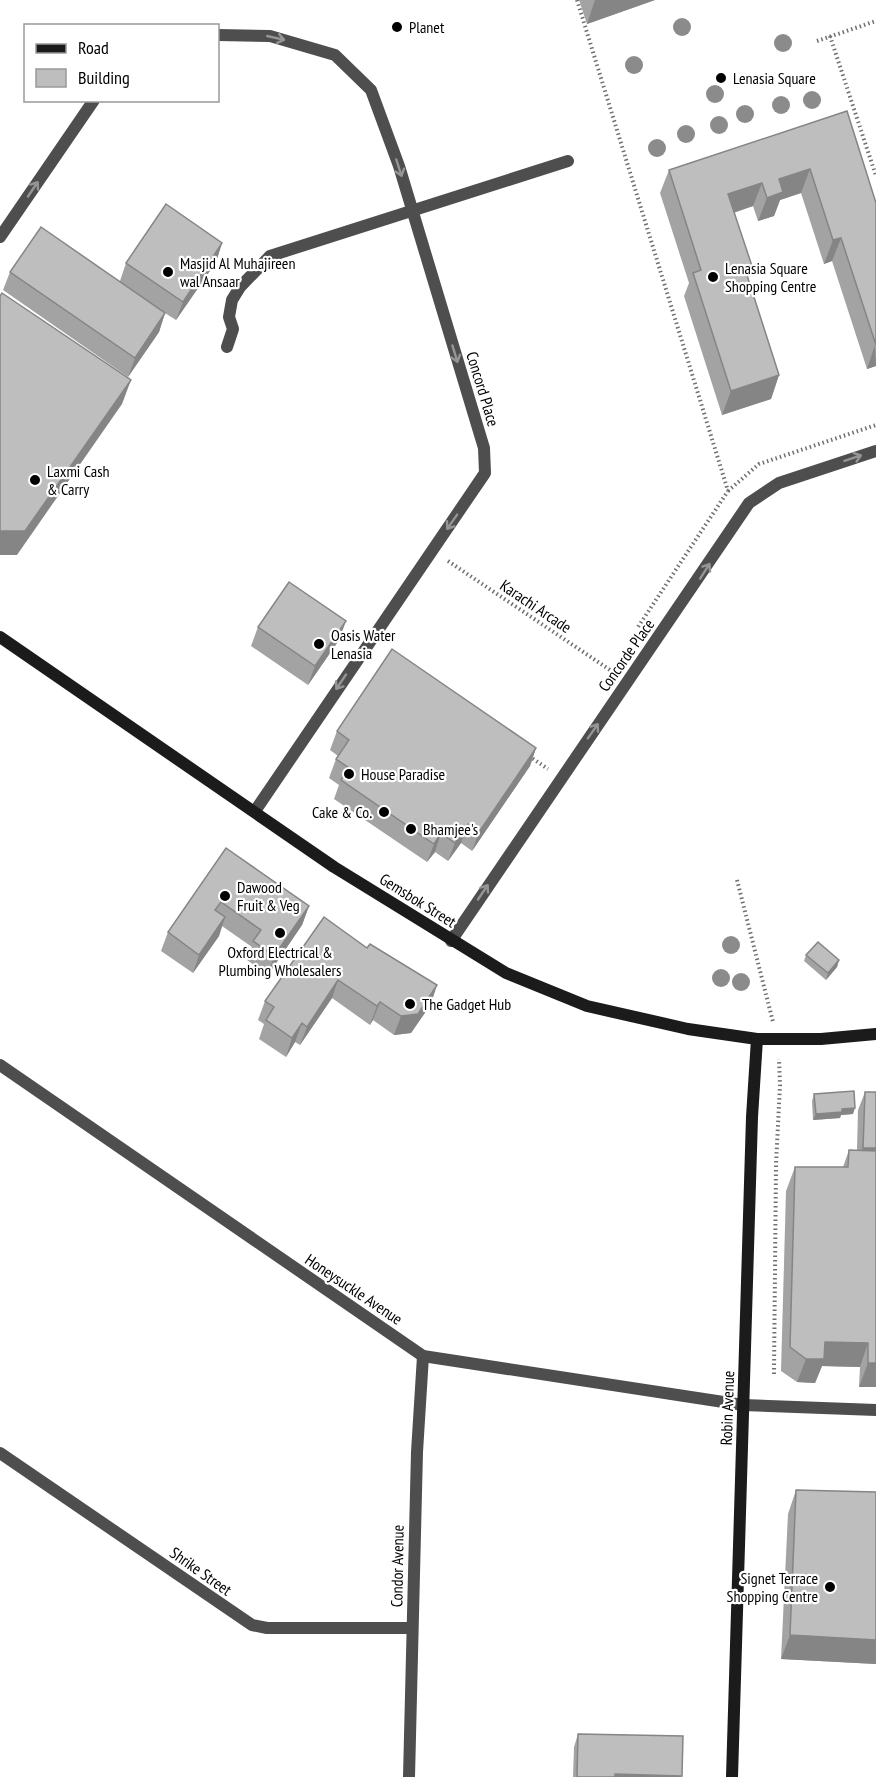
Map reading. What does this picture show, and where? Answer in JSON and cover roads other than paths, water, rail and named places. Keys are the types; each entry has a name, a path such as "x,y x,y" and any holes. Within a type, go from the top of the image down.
{"street":[{"name":"Concord Place","path":"219,34 270,36 335,55 371,90 411,210 484,448 484,473 255,811"},
{"path":"0,237 93,102"},
{"path":"227,347 233,329 229,317 232,300 240,287 270,256 568,161"},
{"name":"Concorde Place","path":"451,941 749,503 779,483 876,451"},
{"name":"Gemsbok Street","path":"0,637 334,867 506,973 587,1006 688,1029 757,1039 876,1034"},
{"name":"Robin Avenue","path":"732,1777 757,1039"},
{"name":"Honeysuckle Avenue","path":"0,1065 423,1356 743,1405 876,1410"},
{"name":"Condor Avenue","path":"409,1777 417,1452 423,1356"},
{"name":"Shrike Street","path":"0,1453 252,1625 267,1628 412,1628"}],"place":[{"name":"Planet","path":"397,27"},
{"name":"Lenasia Square","path":"721,78"},
{"name":"Masjid Al Muhajireen wal Ansaar","path":"168,272"},
{"name":"Lenasia Square Shopping Centre","path":"713,277"},
{"name":"Laxmi Cash & Carry","path":"35,480"},
{"name":"Oasis Water Lenasia","path":"319,644"},
{"name":"House Paradise","path":"349,774"},
{"name":"Cake & Co.","path":"384,812"},
{"name":"Bhamjee's","path":"411,829"},
{"name":"Dawood Fruit & Veg","path":"225,896"},
{"name":"Oxford Electrical & Plumbing Wholesalers","path":"280,933"},
{"name":"The Gadget Hub","path":"410,1004"},
{"name":"Signet Terrace Shopping Centre","path":"830,1587"}]}
